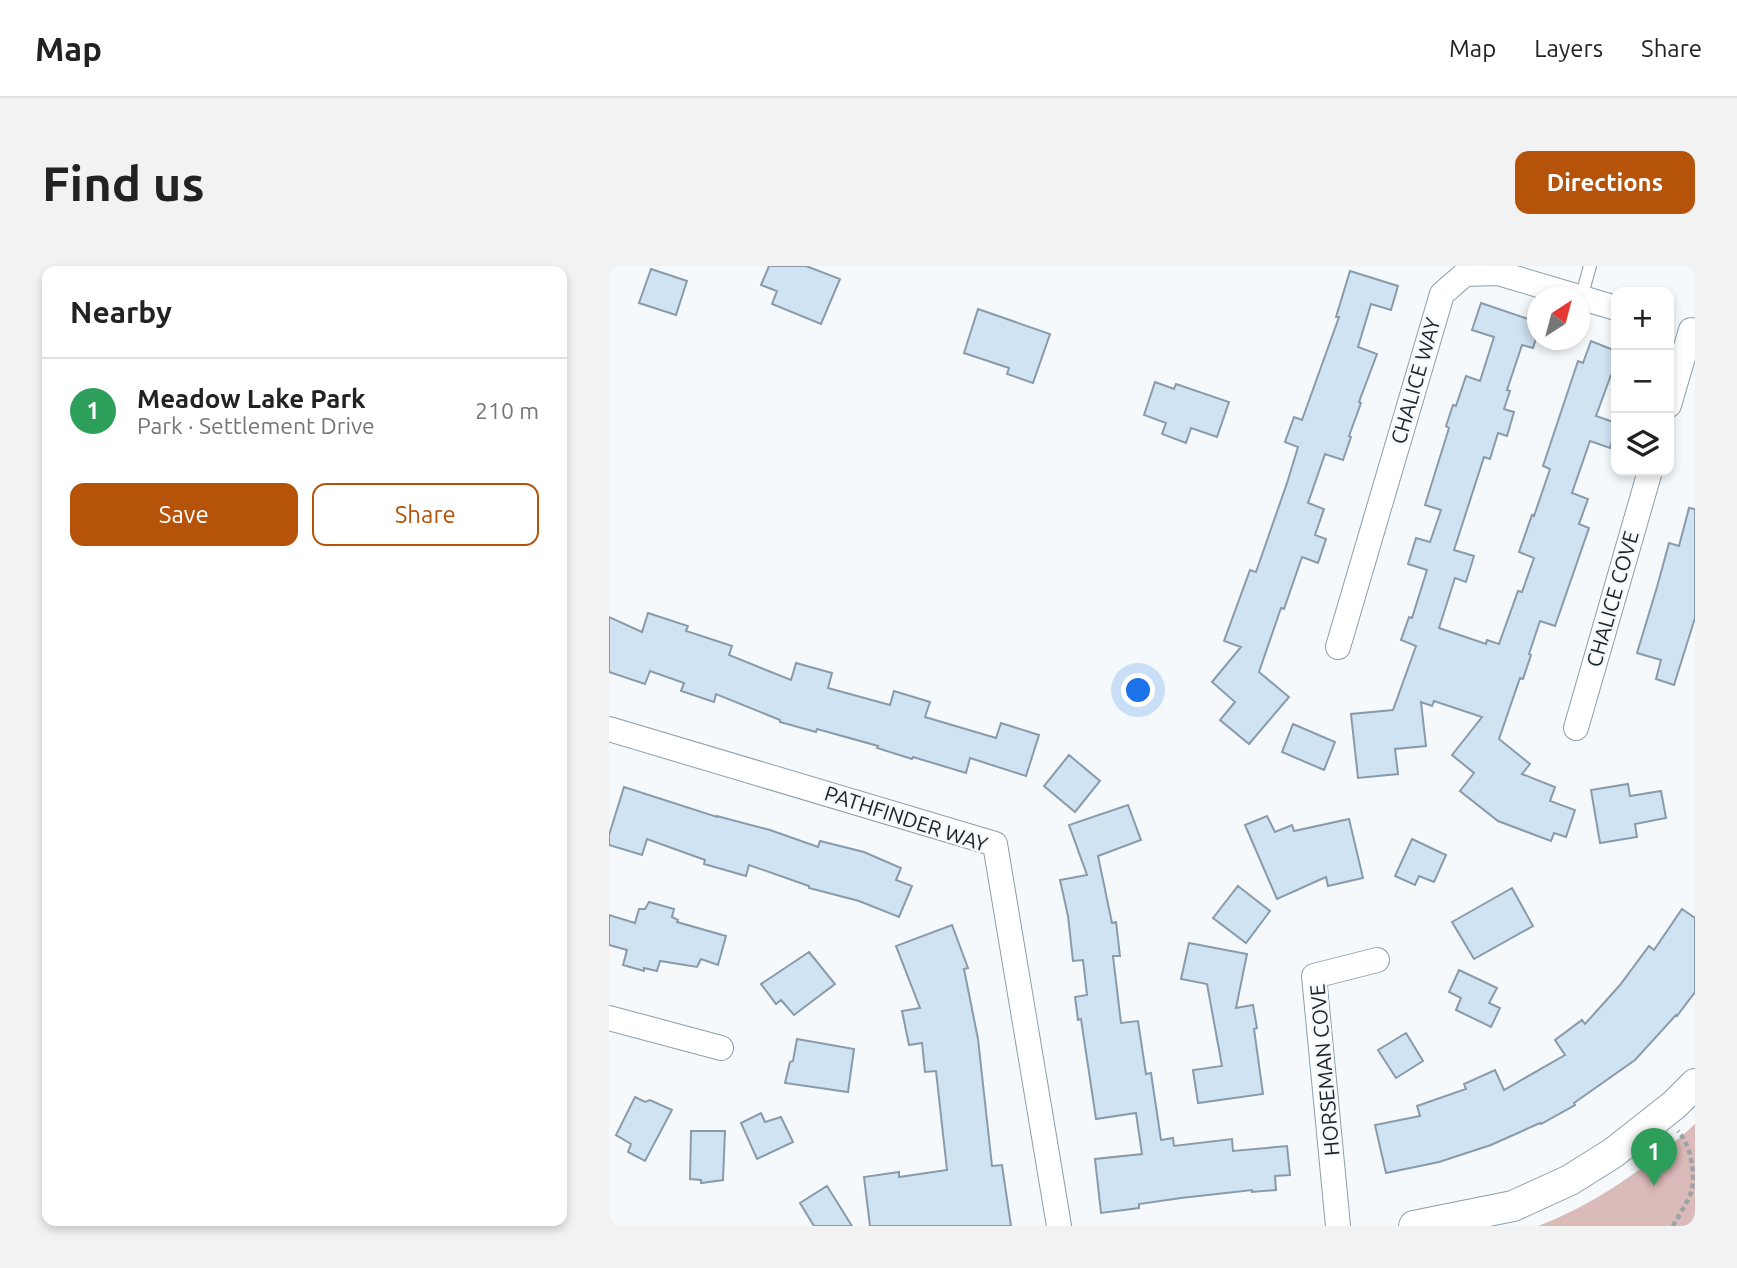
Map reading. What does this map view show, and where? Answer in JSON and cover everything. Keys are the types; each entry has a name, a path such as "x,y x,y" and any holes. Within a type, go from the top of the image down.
{"street":[{"name":"CHALICE WAY","path":"1338,647 1442,294 1465,274 1498,273 1544,287"},
{"name":"CHALICE WAY","path":"1590,301 1611,307"},
{"path":"1674,381 1685,328"},
{"name":"CHALICE COVE","path":"1576,728 1649,476"},
{"name":"PATHFINDER WAY","path":"609,729 995,844 1059,1226"},
{"name":"HORSEMAN COVE","path":"1338,1226 1314,976 1377,961"},
{"path":"609,1018 720,1048"},
{"path":"1414,1226 1513,1206 1570,1180 1613,1153 1675,1105 1695,1084"}],"lane":[{"path":"1584,287 1590,266"}],"path":[{"path":"1673,1226 1692,1190 1695,1167 1686,1141 1674,1127"}],"shaded area":[{"path":"1695,1124 1695,1226 1538,1226 1581,1207 1621,1183"}],"building":[{"path":"769,266 806,266 840,279 821,324 772,304 777,291 761,285"},
{"path":"651,269 687,281 676,315 639,303"},
{"path":"1350,271 1398,286 1391,310 1371,304 1358,347 1377,354 1359,402 1361,403 1349,436 1351,437 1343,460 1325,454 1308,503 1324,509 1315,535 1326,539 1318,563 1302,557 1259,672 1289,697 1249,744 1220,720 1235,702 1212,682 1241,647 1224,641 1250,570 1256,572 1287,483 1298,447 1285,442 1294,417 1302,420 1339,317 1336,317"},
{"path":"1481,303 1527,319 1527,346 1522,345 1507,390 1510,391 1504,409 1514,412 1507,436 1498,433 1490,459 1484,457 1454,550 1474,556 1466,582 1455,578 1439,628 1486,644 1487,640 1499,644 1518,591 1522,592 1534,558 1519,552 1550,469 1543,466 1578,361 1583,363 1590,350 1591,341 1611,349 1611,375 1596,416 1611,421 1611,445 1610,448 1590,441 1572,493 1588,499 1579,524 1589,528 1555,626 1540,621 1523,679 1520,678 1499,739 1530,764 1522,774 1555,787 1550,801 1575,810 1566,837 1554,833 1551,841 1498,821 1460,791 1474,773 1452,755 1482,717 1434,701 1432,706 1421,702 1426,746 1395,749 1398,774 1358,778 1351,714 1393,710 1416,646 1401,640 1409,617 1412,618 1427,570 1408,564 1416,538 1430,542 1441,510 1425,505 1449,428 1446,426 1453,405 1456,406 1466,376 1480,381 1494,337 1472,330"},
{"path":"978,309 1050,334 1033,383 1007,374 1009,368 964,353"},
{"path":"1155,382 1174,389 1176,384 1229,402 1217,437 1191,428 1186,443 1162,434 1166,423 1144,415"},
{"path":"1689,508 1695,509 1695,618 1674,685 1656,679 1661,660 1637,653 1669,543 1679,546"},
{"path":"648,613 688,626 686,631 732,646 729,655 791,680 796,663 832,673 828,688 890,705 894,691 930,702 925,717 996,738 1001,723 1039,735 1026,776 970,758 966,773 817,729 816,732 780,722 716,694 714,702 681,691 684,683 650,671 645,684 609,672 609,617 642,632"},
{"path":"1293,724 1335,742 1324,770 1282,752"},
{"path":"1069,755 1100,781 1075,812 1044,786"},
{"path":"1628,784 1630,796 1661,791 1666,818 1635,824 1637,837 1600,843 1591,790"},
{"path":"624,787 818,847 820,841 864,852 901,868 896,880 912,886 899,917 749,865 746,876 704,864 705,860 647,839 642,855 609,845 609,835"},
{"path":"1128,805 1141,840 1098,856 1112,923 1116,922 1120,956 1113,956 1121,1023 1138,1021 1146,1074 1151,1073 1161,1140 1173,1138 1174,1146 1232,1139 1233,1151 1287,1146 1290,1175 1275,1176 1276,1190 1181,1198 1101,1213 1095,1159 1142,1154 1136,1113 1096,1119 1081,1019 1078,1020 1075,997 1087,995 1083,960 1073,961 1068,916 1060,880 1087,875 1069,825"},
{"path":"1267,816 1275,832 1292,825 1294,831 1349,819 1363,878 1328,886 1326,877 1277,899 1245,825"},
{"path":"1412,839 1446,855 1434,882 1419,876 1415,885 1395,876"},
{"path":"1238,886 1270,911 1246,943 1213,918"},
{"path":"1512,888 1533,926 1474,959 1452,922"},
{"path":"649,902 674,909 672,917 678,920 677,922 726,936 718,965 701,959 697,967 660,961 657,971 644,968 644,971 623,965 627,950 609,945 609,915 635,923 639,909 645,909"},
{"path":"1682,909 1695,918 1695,992 1677,1016 1635,1060 1574,1103 1575,1105 1541,1124 1491,1145 1439,1162 1386,1173 1375,1125 1420,1116 1417,1106 1466,1089 1464,1084 1495,1070 1504,1090 1565,1055 1555,1040 1582,1020 1585,1024 1620,985 1649,946 1654,950"},
{"path":"952,925 968,968 964,969 978,1039 992,1166 1002,1165 1011,1226 870,1226 864,1177 899,1172 899,1177 947,1170 936,1071 925,1072 922,1043 909,1045 902,1011 920,1008 896,946"},
{"path":"1189,943 1247,954 1236,1008 1253,1005 1263,1094 1198,1103 1193,1070 1222,1066 1207,984 1181,979"},
{"path":"809,952 835,984 794,1015 781,1000 776,1004 761,984"},
{"path":"1459,970 1497,988 1489,1003 1500,1008 1491,1027 1456,1010 1461,998 1449,992"},
{"path":"1406,1033 1423,1061 1396,1078 1378,1050"},
{"path":"797,1039 854,1049 848,1092 785,1083"},
{"path":"635,1097 645,1102 650,1100 672,1110 645,1161 628,1152 631,1144 616,1135"},
{"path":"761,1113 765,1122 781,1117 793,1142 757,1159 741,1123"},
{"path":"691,1131 725,1131 723,1180 701,1183 701,1180 690,1179"},
{"path":"827,1186 852,1226 814,1226 800,1203"}],"place":[{"name":"Meadow Lake Park","path":"1654,1186"}]}
